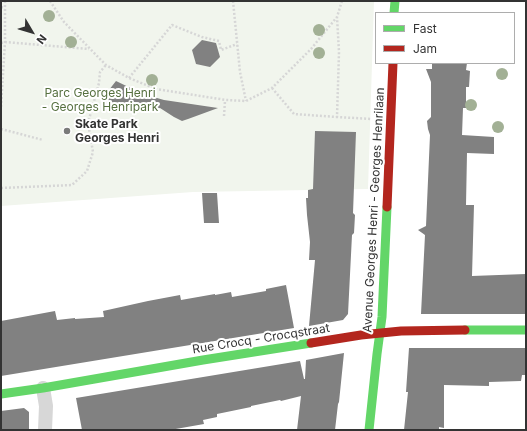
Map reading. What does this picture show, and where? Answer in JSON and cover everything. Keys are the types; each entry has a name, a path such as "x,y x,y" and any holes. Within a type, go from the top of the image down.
{"street":[{"path":"394,12 395,1"},
{"name":"Avenue Georges Henri - Georges Henrilaan","path":"369,430 382,317 393,64"},
{"name":"Rue Crocq - Crocqstraat","path":"1,394 203,360 380,333 401,331 526,330"},
{"path":"43,388 46,406 45,430"}],"path":[{"path":"1,107 5,42 5,1"},
{"path":"50,1 64,22 89,49 106,65 129,78 156,89 226,100 246,101 272,88 311,49 338,17"},
{"path":"233,1 240,72 246,101"},
{"path":"337,117 339,52 338,17 342,1"},
{"path":"1,7 5,8"},
{"path":"129,78 172,25 202,37 219,41 221,50 237,44"},
{"path":"1,43 5,42 89,49"},
{"path":"1,188 72,185 87,171 94,152 88,123 100,72 106,65"},
{"path":"272,88 294,114 369,119"},
{"path":"224,116 226,100"},
{"path":"1,129 43,140"}],"green space":[{"name":"Parc Georges Henri - Georges Henripark","path":"1,1 374,1 368,189 193,192 1,206"}],"building":[{"path":"202,40 216,43 220,57 210,67 196,64 192,50"},
{"path":"432,64 467,64 466,70 470,71 469,87 466,87 466,108 463,108 462,135 494,137 494,154 467,153 466,205 474,205 472,276 526,274 526,314 421,314 425,235 418,230 426,226 430,135 427,121 431,117 431,82 426,69 432,69"},
{"path":"116,81 143,94 164,100 218,108 182,121 160,108 125,112 112,106 105,95"},
{"path":"315,131 356,132 353,213 355,215 354,233 352,235 348,314 343,320 309,326 315,260 309,260 310,242 306,198 308,198 308,190 313,189"},
{"path":"202,193 217,193 219,223 204,223"},
{"path":"286,285 294,328 1,376 1,321 55,311 57,320 104,317 103,311 180,295 181,300 231,292 232,297 266,291 266,289"},
{"path":"409,348 526,348 526,375 522,375 521,381 489,382 489,386 444,385 444,428 439,427 439,430 404,430 408,392 406,392"},
{"path":"344,353 335,430 297,430 301,396 217,414 217,417 203,420 204,424 170,430 82,430 76,398 300,361 305,379 306,360"},
{"path":"24,408 29,412 29,430 1,430 1,411"}],"traffic: fast":[{"path":"394,12 395,1"},
{"path":"369,430 382,317 387,207"},
{"path":"465,330 526,330"},
{"path":"1,394 311,343"}],"traffic: jam":[{"path":"387,207 393,64"},
{"path":"311,343 361,335 401,331 465,330"}],"place":[{"name":"Skate Park Georges Henri","path":"67,131"}]}
